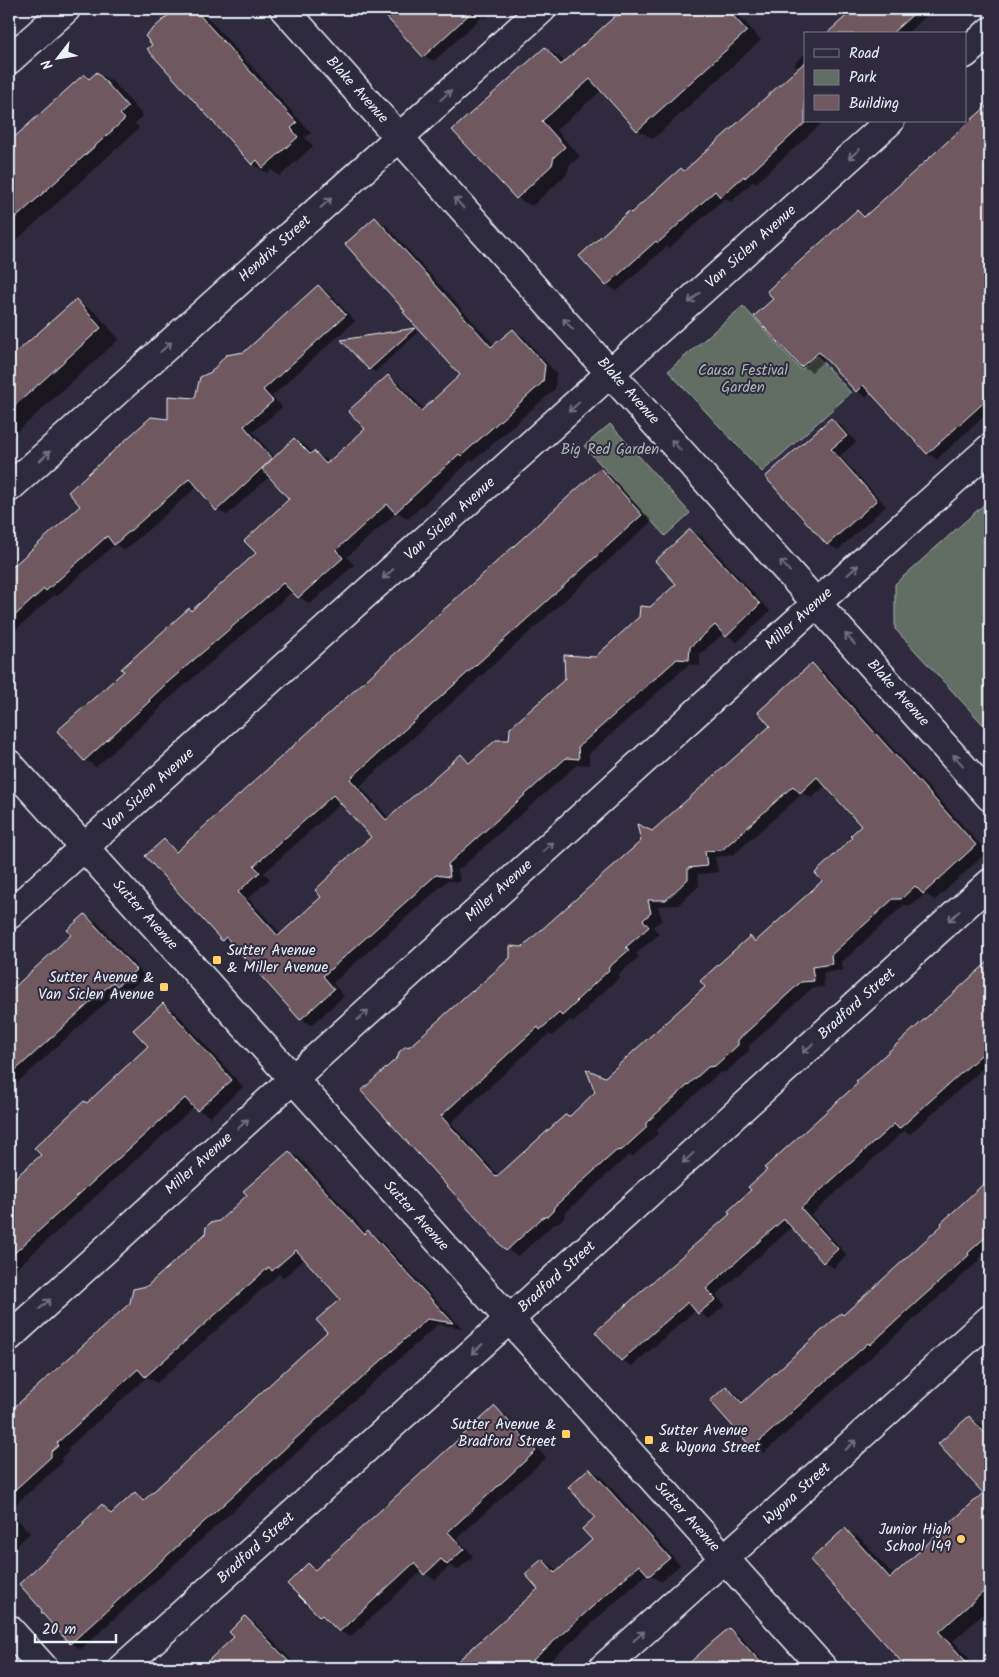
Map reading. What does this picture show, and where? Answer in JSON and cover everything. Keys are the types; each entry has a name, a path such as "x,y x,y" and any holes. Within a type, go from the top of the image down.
{"street":[{"path":"9,60 66,9"},
{"name":"Blake Avenue","path":"284,9 990,797"},
{"name":"Hendrix Street","path":"9,488 542,9"},
{"path":"966,53 990,31"},
{"name":"Van Siclen Avenue","path":"9,915 889,122"},
{"name":"Miller Avenue","path":"9,1337 990,448"},
{"name":"Sutter Avenue","path":"9,764 823,1668"},
{"name":"Bradford Street","path":"122,1668 990,883"},
{"name":"Wyona Street","path":"603,1668 990,1319"},
{"path":"9,1629 44,1668"}],"green space":[{"name":"Causa Festival Garden","path":"743,306 801,370 817,356 851,393 762,472 668,371"},
{"name":"Big Red Garden","path":"610,424 690,513 665,536 584,446"},
{"path":"990,499 990,732 895,629 895,584"}],"building":[{"path":"175,9 194,9 297,123 291,128 298,137 263,168 257,160 252,165 147,49 152,45 145,36"},
{"path":"379,9 475,9 423,57"},
{"path":"623,9 727,9 747,31 637,131 590,79 542,121 565,147 554,157 552,165 516,199 452,130 545,47 561,65"},
{"path":"854,9 919,9 893,32 828,32"},
{"path":"804,63 805,123 745,178 744,176 720,197 715,191 658,243 656,241 606,286 579,256 681,168 684,171"},
{"path":"97,72 128,107 120,114 125,119 9,224 9,142 84,74 89,79"},
{"path":"990,103 990,397 927,454 863,385 856,392 819,352 801,367 754,316 773,299 767,291 781,278 857,210 864,217"},
{"path":"375,217 491,347 513,329 545,365 543,382 461,456 459,454 395,513 387,504 336,550 343,558 298,598 283,583 167,683 84,761 57,731 124,671 121,669 189,608 191,611 256,553 244,541 289,499 262,469 294,438 310,454 314,451 326,464 365,429 348,411 388,375 421,411 460,375 345,244"},
{"path":"318,285 346,315 263,390 273,401 244,426 272,459 216,511 190,478 114,545 107,536 46,591 44,589 9,621 9,570 80,506 68,492 151,417 168,419 168,396 195,398 200,377 211,372 226,355 244,352"},
{"path":"76,299 101,328 9,411 9,359"},
{"path":"415,328 369,370 341,340"},
{"path":"831,418 847,436 831,449 877,500 827,545 765,477"},
{"path":"600,468 642,515 350,779 386,820 461,754 469,763 496,740 509,740 510,728 565,679 564,655 595,657 639,617 640,606 650,607 676,584 655,561 690,529 760,604 726,637 715,625 690,647 689,660 677,659 578,747 579,759 566,758 448,864 450,877 436,875 323,976 334,989 300,1020 226,937 222,941 145,856 164,839 176,852","holes":["333,795 371,837 332,871 334,872 315,890 321,897 278,936 238,892 260,872 254,866"]},
{"path":"812,663 976,845 923,894 915,886 901,899 893,899 831,955 832,964 812,967 814,981 801,982 738,1040 738,1045 715,1066 708,1067 646,1123 646,1128 622,1150 616,1151 554,1207 548,1216 542,1218 506,1251 361,1091 398,1057 399,1052 405,1047 410,1046 510,958 510,946 522,947 641,841 637,824 652,831 770,726 758,712","holes":["817,777 861,826 850,836 852,838 815,873 822,881 755,942 750,936 700,981 705,987 605,1077 586,1069 595,1092 570,1116 565,1115 496,1177 441,1116 538,1027 540,1030 559,1013 562,1016 609,970 608,968 629,950 626,947 649,927 643,920 651,913 648,900 666,900 688,879 688,868 707,866 705,851 722,850 793,786 800,793"]},
{"path":"85,914 136,970 117,986 113,982 9,1076 9,992 71,935 67,930"},
{"path":"990,960 990,1047 899,1129 894,1124 801,1208 838,1249 823,1263 784,1219 706,1289 716,1299 698,1314 688,1302 621,1361 595,1332 730,1214 728,1211 751,1190 748,1187 767,1170 764,1168 858,1083 856,1081"},
{"path":"163,1003 232,1080 197,1111 185,1098 9,1258 9,1183 41,1155 34,1148 84,1101 87,1103 148,1046 133,1030"},
{"path":"289,1151 364,1234 368,1230 453,1323 427,1319 70,1644 19,1584 84,1524 83,1522 102,1504 111,1514 135,1492 143,1501 327,1332 316,1320 340,1299 296,1250 272,1271 269,1267 145,1377 138,1369 57,1443 59,1445 51,1452 51,1457 9,1495 9,1412 130,1303 133,1289 147,1286 205,1234 206,1227 210,1223 219,1221 247,1195 243,1191"},
{"path":"990,1178 990,1233 968,1253 969,1255 870,1345 868,1343 752,1448 710,1401 726,1386 742,1403 841,1313 843,1315 892,1271"},
{"path":"495,1406 536,1451 448,1532 464,1549 447,1565 441,1559 424,1575 414,1563 339,1632 322,1615 320,1617 287,1584 308,1563 315,1570"},
{"name":"Junior High School 149","path":"969,1416 990,1439 990,1586 939,1632 972,1668 907,1668 810,1560 845,1528 890,1578 983,1493 938,1444"},
{"path":"589,1468 670,1558 649,1576 639,1565 524,1668 450,1668 538,1589 525,1574 542,1559 555,1573 592,1540 582,1529 595,1517 568,1487"},
{"path":"245,1616 295,1668 200,1668 234,1637 229,1632"},
{"path":"729,1628 766,1668 684,1668 710,1644"}],"place":[{"name":"Sutter Avenue & Miller Avenue","path":"217,960"},
{"name":"Sutter Avenue & Van Siclen Avenue","path":"164,987"},
{"name":"Sutter Avenue & Bradford Street","path":"566,1434"},
{"name":"Sutter Avenue & Wyona Street","path":"649,1440"},
{"name":"Junior High School 149","path":"961,1539"}]}
